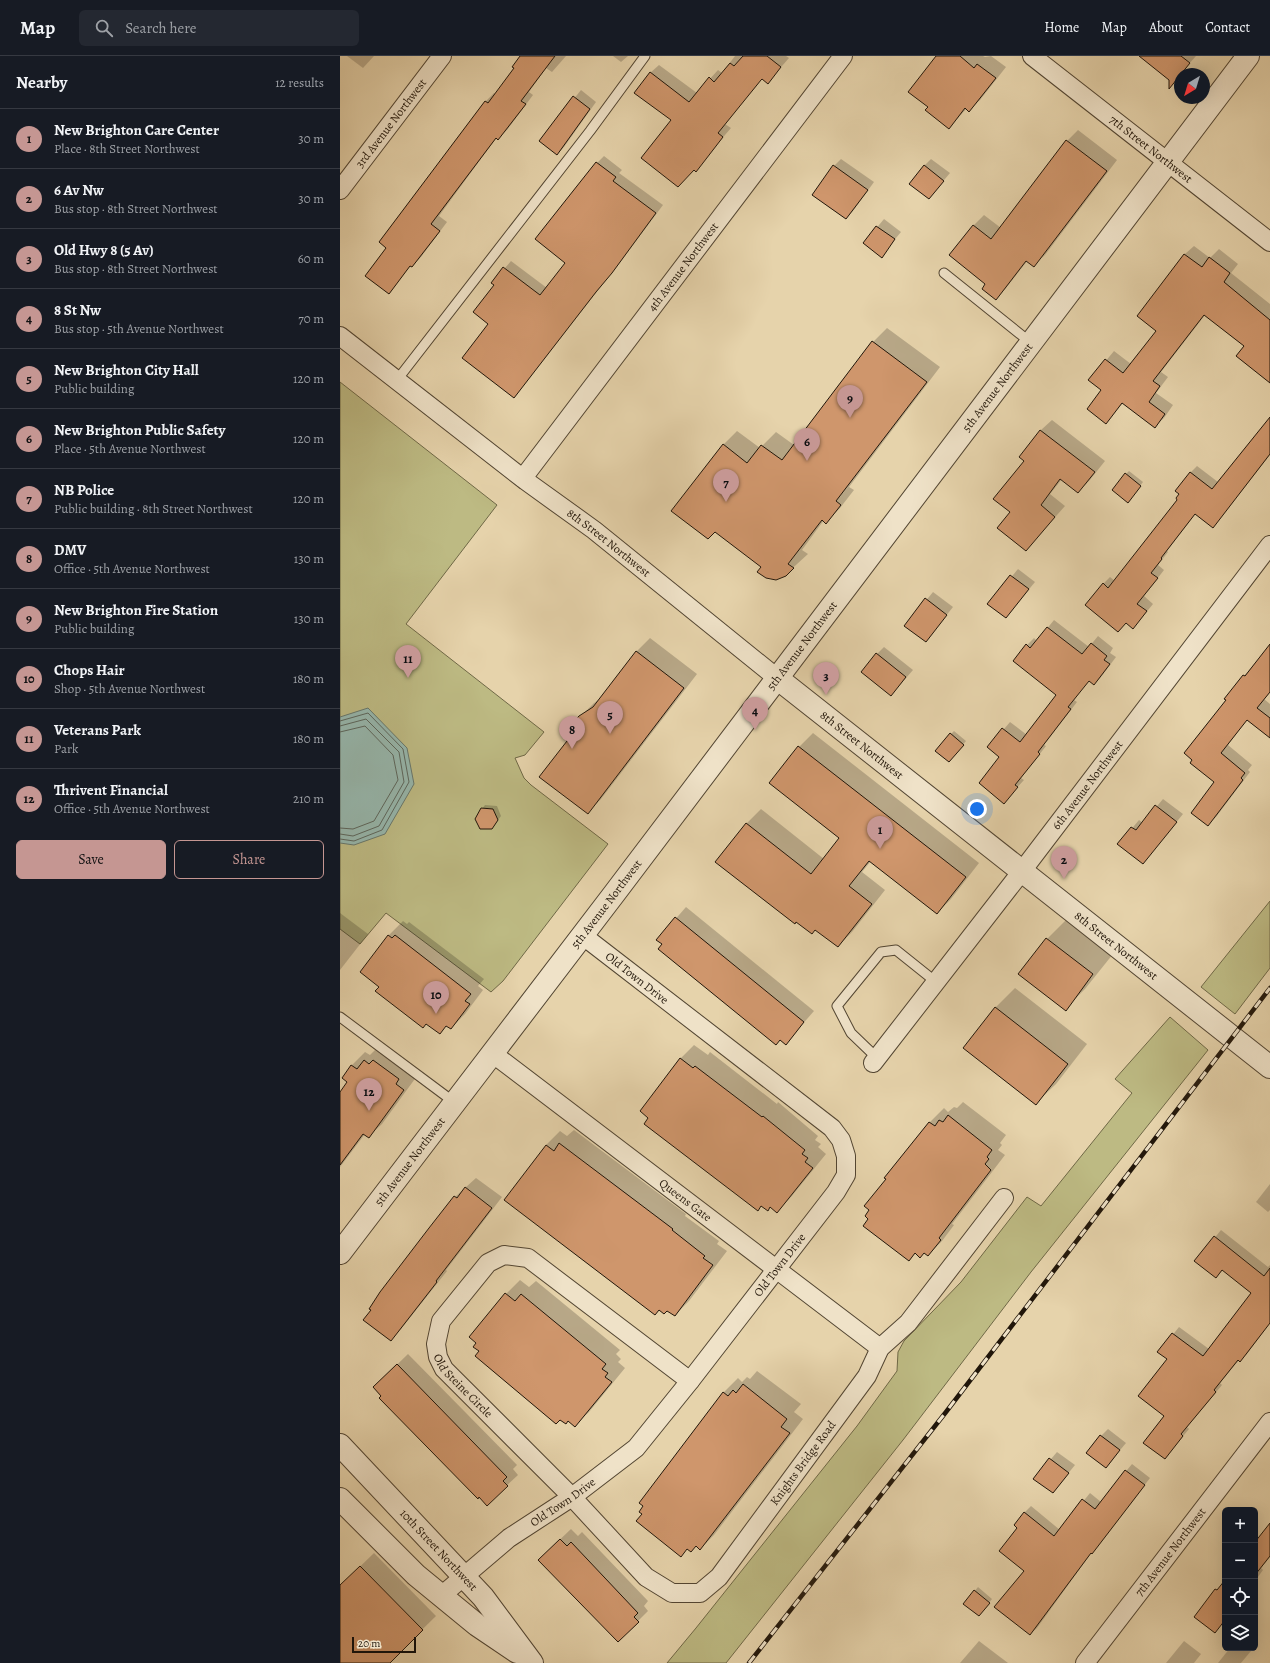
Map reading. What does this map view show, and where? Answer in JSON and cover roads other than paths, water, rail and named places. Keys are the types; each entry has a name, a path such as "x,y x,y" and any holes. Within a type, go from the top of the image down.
{"street":[{"name":"3rd Avenue Northwest","path":"340,190 442,56"},
{"name":"4th Avenue Northwest","path":"522,478 843,56"},
{"name":"5th Avenue Northwest","path":"340,1252 778,678 1030,342 1248,56"},
{"name":"7th Street Northwest","path":"1042,59 1167,162 1270,242"},
{"name":"8th Street Northwest","path":"340,336 522,478 594,530 778,678 1270,1067"},
{"name":"6th Avenue Northwest","path":"875,1061 1022,871 1270,545"},
{"name":"Old Town Drive","path":"441,1596 509,1538 572,1497 636,1448 777,1269 836,1192 846,1175 846,1156 841,1140 832,1128 582,935"},
{"name":"Queens Gate","path":"492,1053 880,1348"},
{"name":"Knights Bridge Road","path":"572,1497 646,1577 672,1593 700,1593 719,1577 867,1376 880,1348 908,1323 1004,1198"},
{"name":"Old Steine Circle","path":"572,1497 444,1369 438,1357 436,1344 441,1321 488,1264 504,1255 528,1258 690,1381"},
{"name":"7th Avenue Northwest","path":"1085,1663 1270,1422"},
{"name":"10th Street Northwest","path":"340,1445 483,1597 531,1662"},
{"name":"10th Street Northwest","path":"340,1499 416,1575 477,1625 531,1662"}],"lane":[{"path":"397,380 590,131 645,56"},
{"path":"944,273 1030,342"},
{"path":"875,1061 851,1033 837,1006 880,952 896,950 936,982"},
{"path":"340,1017 454,1102"}],"water":[{"path":"368,708 407,748 414,784 385,834 354,845 340,843 340,717"}],"railway":[{"path":"749,1663 946,1412 1270,988"}],"place":[{"name":"New Brighton Fire Station","path":"850,418"},
{"name":"New Brighton Public Safety","path":"807,461"},
{"name":"NB Police","path":"726,502"},
{"name":"Veterans Park","path":"408,678"},
{"name":"Old Hwy 8 (5 Av)","path":"826,695"},
{"name":"8 St Nw","path":"755,730"},
{"name":"New Brighton City Hall","path":"610,734"},
{"name":"DMV","path":"572,749"},
{"name":"New Brighton Care Center","path":"880,849"},
{"name":"6 Av Nw","path":"1064,879"},
{"name":"Chops Hair","path":"436,1014"},
{"name":"Thrivent Financial","path":"369,1111"}]}
